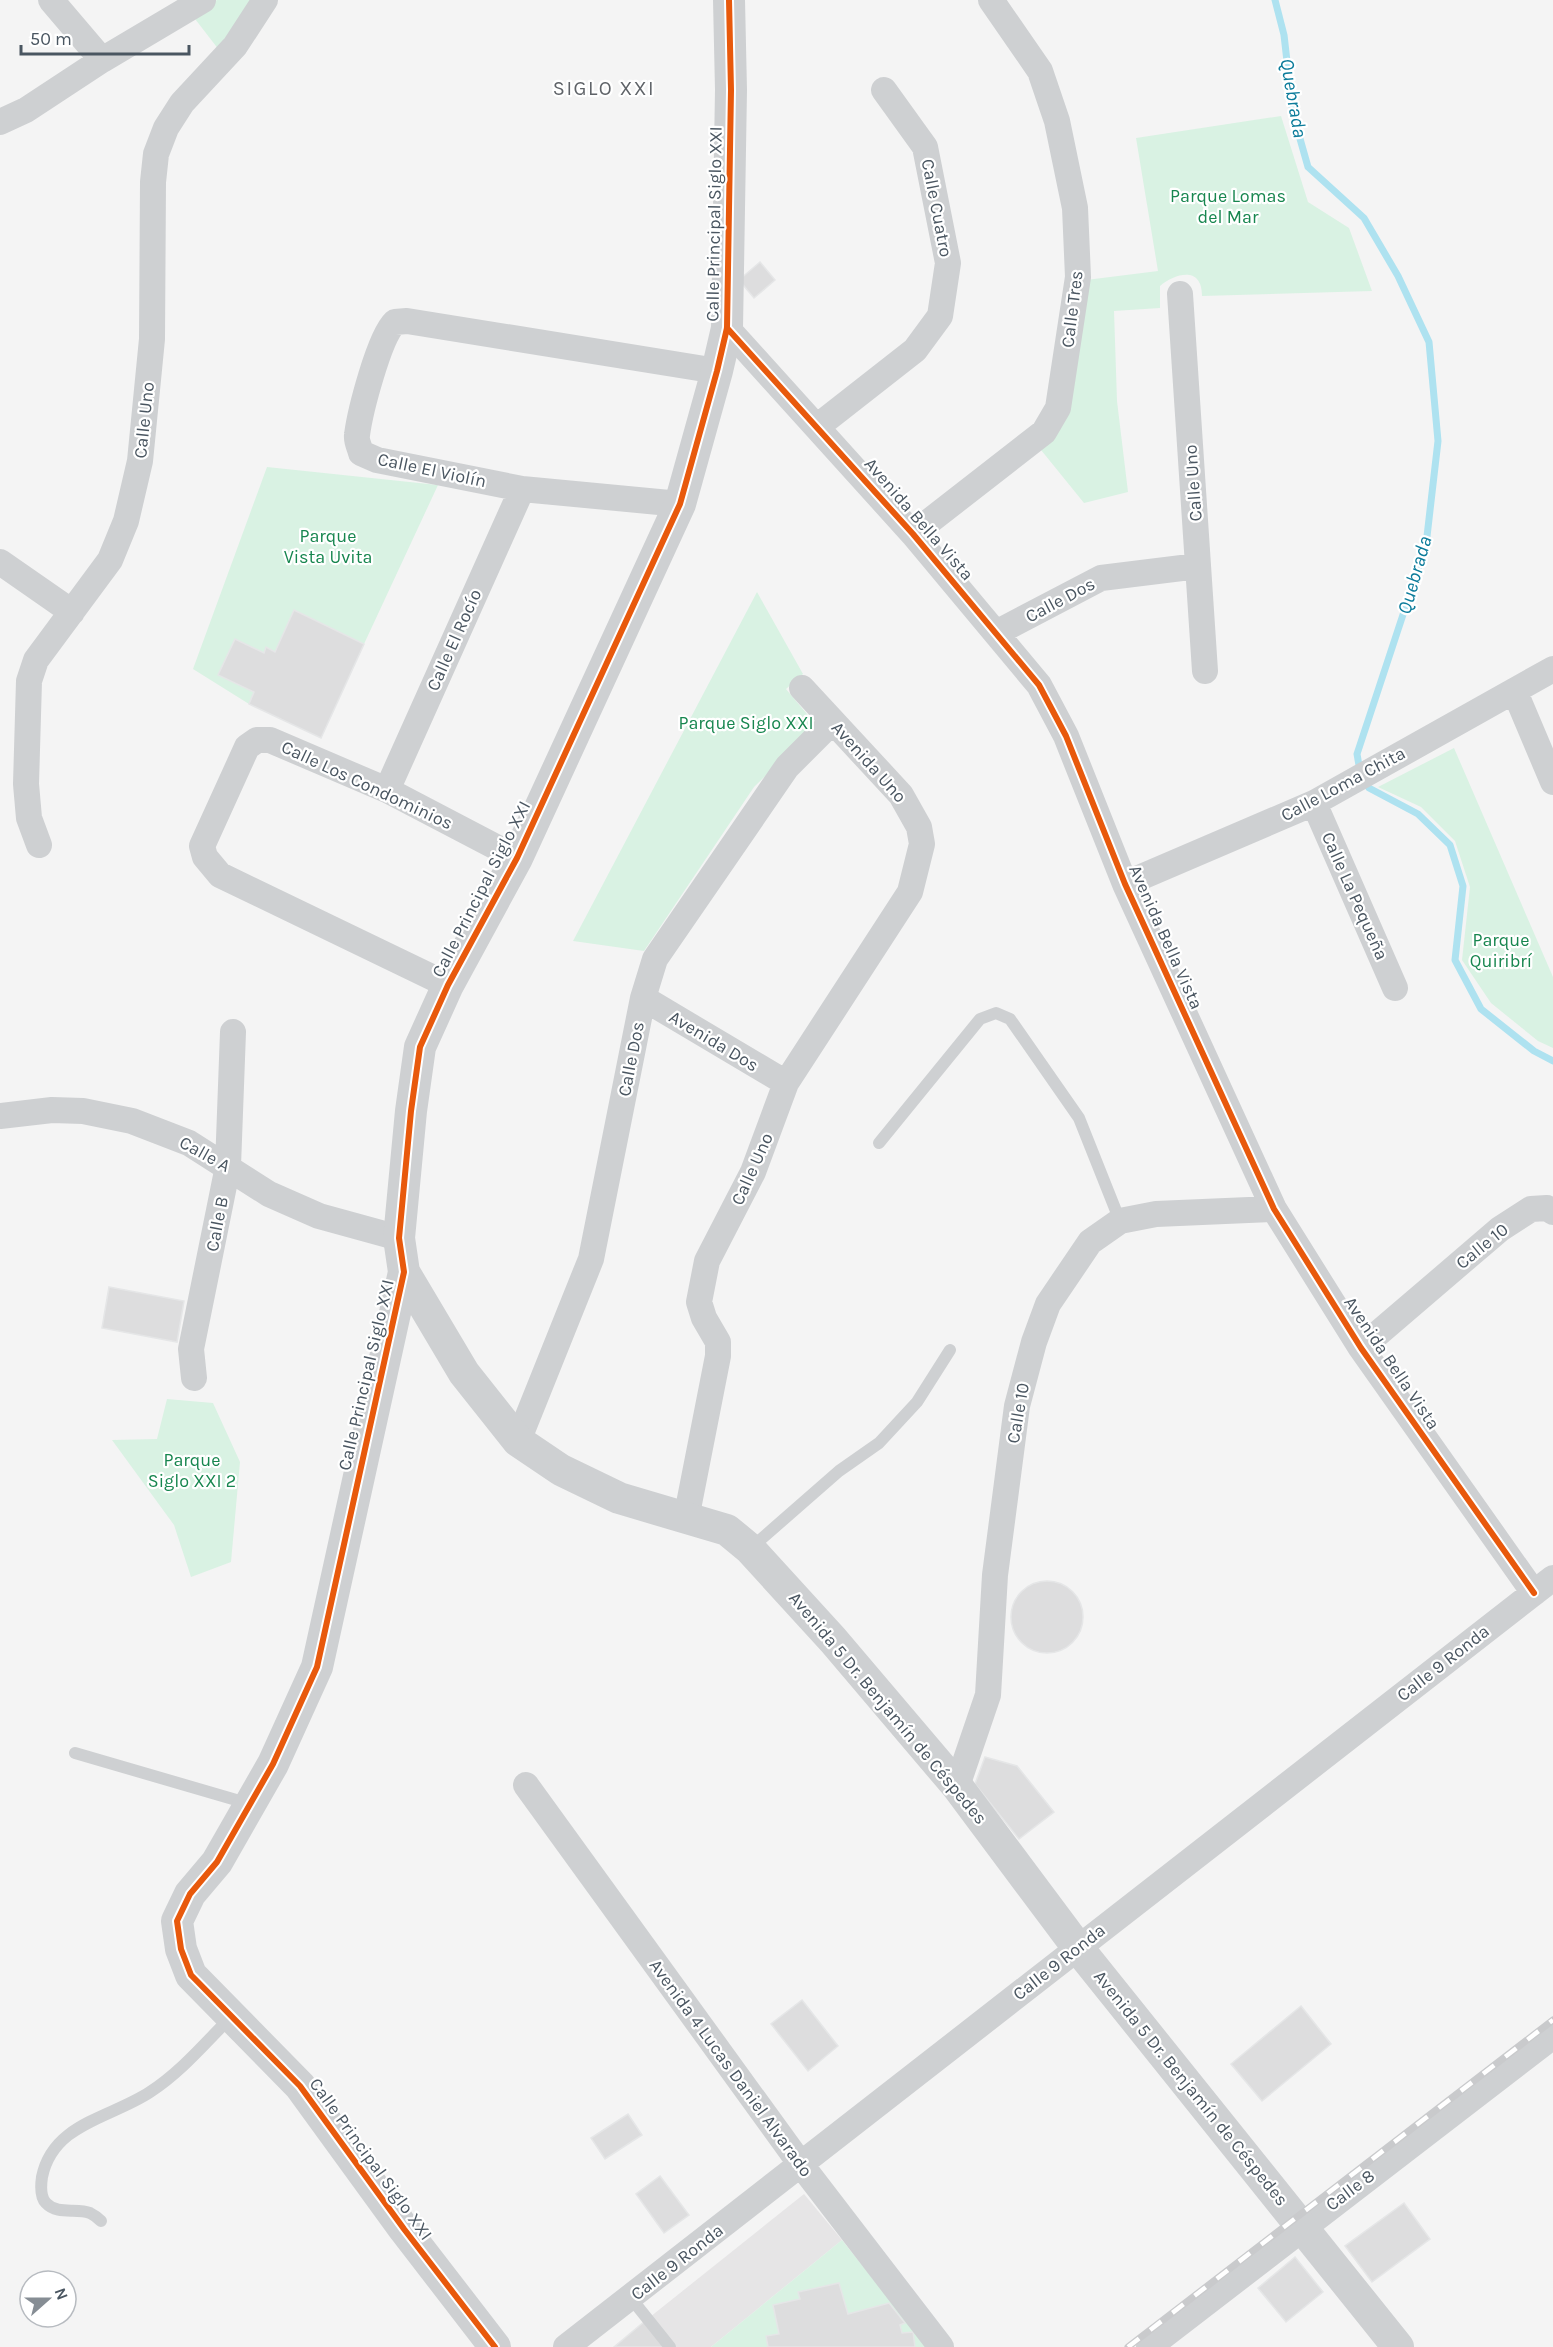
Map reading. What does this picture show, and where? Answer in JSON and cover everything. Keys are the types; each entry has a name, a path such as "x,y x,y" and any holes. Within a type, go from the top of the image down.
{"street":[{"path":"51,0 102,60"},
{"path":"0,122 26,110 102,60 203,0"},
{"name":"Calle Uno","path":"39,845 29,818 26,784 29,681 36,660 110,560 126,521 140,461 152,339 153,182 156,154 166,128 182,103 235,46 264,0"},
{"name":"Calle Principal Siglo XXI","path":"495,2347 404,2229 300,2086 191,1975 181,1949 177,1921 190,1894 217,1862 273,1764 317,1667 404,1272 399,1239 411,1111 420,1047 448,985 518,858 680,504 727,328 731,90 729,0"},
{"name":"Calle Tres","path":"914,534 1044,432 1058,408 1078,277 1075,208 1057,121 1040,71 991,0"},
{"name":"Calle Cuatro","path":"818,426 915,350 940,316 948,263 926,147 884,90"},
{"name":"Calle Uno","path":"1180,294 1205,671"},
{"name":"Calle El Violín","path":"680,504 522,489 377,460 361,453 356,438 381,344 387,329 394,321 407,321 717,371"},
{"name":"Avenida Bella Vista","path":"727,328 914,534 1039,685 1066,736 1125,884 1274,1209 1361,1348 1543,1585"},
{"name":"Calle El Rocío","path":"387,790 522,489"},
{"path":"0,562 72,612"},
{"name":"Calle Dos","path":"996,633 1101,578 1198,566"},
{"name":"Calle Loma Chita","path":"1125,884 1314,803 1553,669"},
{"name":"Avenida Uno","path":"802,688 901,795 919,827 922,844"},
{"path":"1515,692 1553,782"},
{"name":"Calle Dos","path":"518,1441 591,1259 643,999 655,959 787,767 832,722"},
{"name":"Calle Los Condominios","path":"448,985 220,875 205,857 202,846 247,747 257,740 270,740 387,790 518,858"},
{"name":"Calle La Pequeña","path":"1314,803 1395,988"},
{"name":"Calle Uno","path":"686,1519 718,1356 718,1342 704,1318 699,1302 707,1261 753,1172 786,1083 910,892 922,844"},
{"name":"Avenida Dos","path":"643,999 786,1083"},
{"name":"Calle B","path":"194,1378 191,1349 228,1166 233,1032"},
{"name":"Calle A","path":"0,1116 52,1110 83,1111 132,1121 189,1143 269,1194 319,1216 399,1239"},
{"name":"Calle 10","path":"1361,1348 1500,1229 1531,1209 1547,1208 1553,1212"},
{"name":"Calle 10","path":"957,1786 988,1695 995,1575 1017,1406 1034,1342 1048,1304 1090,1242 1120,1221 1156,1214 1274,1209"},
{"name":"Avenida 5 Dr. Benjamín de Céspedes","path":"404,1272 464,1373 518,1441 561,1470 619,1498 727,1530 750,1549 833,1640 957,1786 1078,1948 1398,2347"},
{"name":"Calle 9 Ronda","path":"566,2347 802,2166 1543,1585"},
{"name":"Avenida 4 Lucas Daniel Alvarado","path":"526,1785 802,2166 941,2347"},
{"name":"Calle 8","path":"1149,2347 1303,2226 1553,2036"}],"lane":[{"path":"879,1143 980,1019 996,1013 1010,1019 1079,1119 1120,1221"},
{"path":"750,1549 839,1471 879,1443 917,1402 950,1350"},
{"path":"75,1753 250,1804"},
{"path":"101,2221 89,2212 58,2210 46,2204 42,2195 42,2179 53,2148 81,2125 149,2093 180,2069 231,2017"},
{"path":"630,2298 670,2347"}],"shaded area":[{"path":"804,2194 842,2240 711,2347 666,2347 645,2321"}],"green space":[{"path":"217,0 256,0 219,50 192,15"},
{"name":"Parque Lomas del Mar","path":"1281,116 1308,202 1349,228 1372,291 1202,296 1198,280 1187,275 1173,278 1160,286 1160,308 1114,311 1117,401 1128,492 1084,503 1037,445 1086,280 1158,271 1136,138"},
{"name":"Parque Vista Uvita","path":"267,467 438,485 364,644 294,611 275,652 266,648 264,653 235,639 218,675 254,692 249,704 193,669"},
{"name":"Parque Siglo XXI","path":"757,592 803,674 786,689 817,726 754,787 644,951 573,941"},
{"name":"Parque Quiribrí","path":"1454,748 1553,977 1553,1048 1538,1041 1491,1003 1462,960 1470,887 1455,841 1421,807 1378,787"},
{"name":"Parque Siglo XXI 2","path":"167,1399 213,1403 240,1462 231,1562 191,1577 174,1525 112,1440 157,1439"},
{"path":"842,2240 927,2347 711,2347"}],"building":[{"path":"760,262 775,280 754,298 739,280"},
{"path":"294,610 364,644 321,738 249,704 254,692 218,675 235,639 264,653 266,647 275,652"},
{"path":"109,1287 184,1301 177,1342 102,1328"},
{"path":"1047,1581 1061,1584 1073,1591 1080,1603 1083,1617 1080,1631 1073,1643 1061,1650 1047,1653 1033,1650 1021,1643 1014,1631 1011,1617 1014,1603 1021,1591 1033,1584"},
{"path":"985,1757 1017,1766 1054,1812 1019,1839 975,1784"},
{"path":"802,2000 838,2046 808,2071 771,2024"},
{"path":"1301,2006 1331,2044 1262,2101 1231,2064"},
{"path":"628,2114 642,2135 605,2159 591,2138"},
{"path":"660,2176 689,2215 664,2233 636,2194"},
{"path":"1404,2203 1430,2239 1372,2282 1345,2246"},
{"path":"1295,2257 1323,2292 1286,2322 1258,2288"},
{"path":"839,2283 848,2314 889,2303 905,2323 900,2325 902,2333 913,2332 915,2347 768,2347 766,2336 779,2334 773,2305 800,2299 798,2292"},
{"path":"645,2321 666,2347 614,2347"}],"waterway":[{"name":"Quebrada","path":"1275,0 1284,35 1293,114 1308,167 1364,218 1398,276 1429,342 1438,441 1426,545 1357,754 1360,771"},
{"name":"Quebrada","path":"1365,781 1369,788 1418,814 1450,845 1463,886 1455,960 1481,1009 1534,1051 1553,1061"}],"railway":[{"path":"1128,2347 1553,2020"}],"cycle path":[{"path":"495,2347 404,2229 300,2086 191,1975 181,1949 177,1921 190,1894 217,1862 273,1764 317,1667 404,1272 399,1238 411,1111 420,1047 448,985 517,858 680,504 727,328 731,90 729,0"},
{"path":"727,328 913,534 1039,685 1066,736 1125,884 1274,1209 1361,1348 1534,1593"}],"district":[{"name":"SIGLO XXI","path":"604,88"}]}
